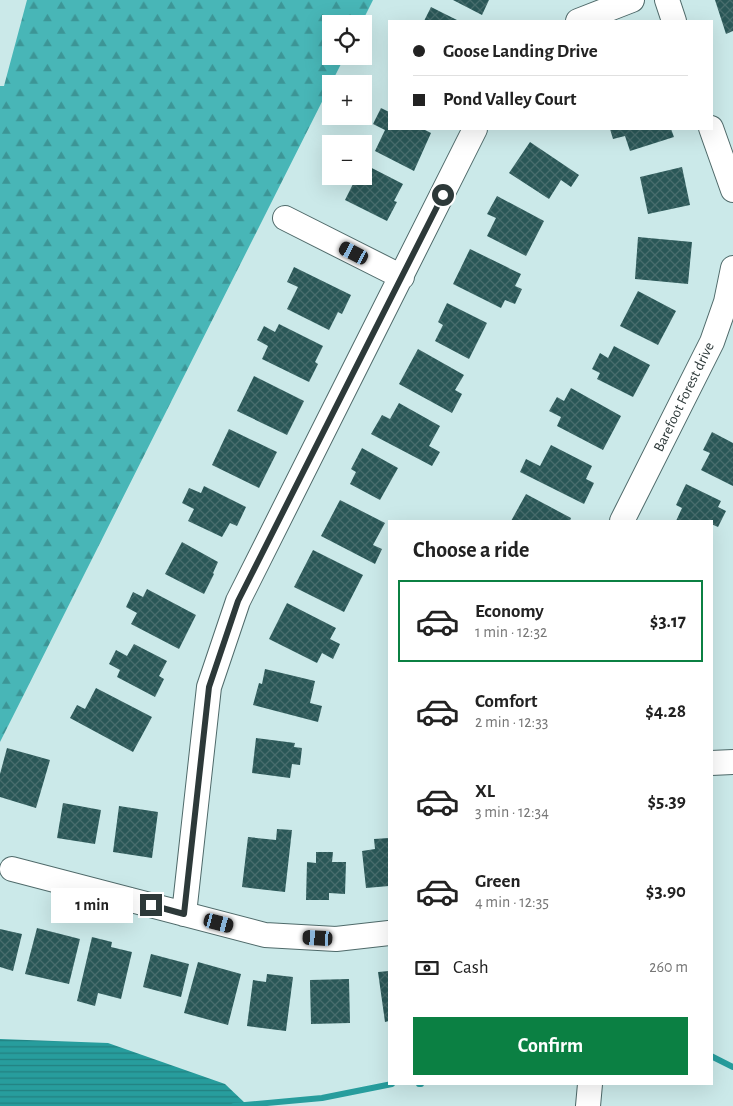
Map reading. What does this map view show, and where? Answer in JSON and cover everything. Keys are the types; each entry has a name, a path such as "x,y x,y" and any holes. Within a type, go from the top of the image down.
{"street":[{"path":"581,20 632,0"},
{"path":"667,0 674,20"},
{"path":"184,914 209,687 238,601 476,130"},
{"path":"712,130 733,190"},
{"path":"286,218 402,277"},
{"name":"Barefoot Forest drive","path":"623,520 712,342 726,302 733,268"},
{"path":"713,763 733,762"},
{"path":"12,869 265,935 336,939 388,933"},
{"path":"588,1106 590,1085"}],"green space":[{"path":"27,0 373,0 366,15 322,15 322,65 340,65 335,75 322,75 322,102 0,742 0,86 4,86"}],"shaded area":[{"path":"0,1039 108,1043 225,1084 246,1104 244,1106 0,1106"}],"building":[{"path":"453,0 489,0 482,15"},
{"path":"715,0 733,0 733,31 726,34"},
{"path":"431,7 457,20 424,20"},
{"path":"381,108 388,112 388,130 425,130 431,133 414,171 375,151 385,130 373,124"},
{"path":"610,130 671,130 674,137 630,151 625,136 613,139"},
{"path":"530,142 579,175 571,187 561,180 549,199 509,173"},
{"path":"682,167 690,205 648,214 640,177"},
{"path":"372,168 403,184 394,201 397,202 387,221 345,200 352,185 372,185"},
{"path":"497,196 544,221 526,256 487,236 496,218 487,214"},
{"path":"638,237 692,242 688,284 635,279"},
{"path":"470,249 521,274 515,286 522,289 515,304 505,300 501,308 453,284"},
{"path":"294,267 351,295 342,314 338,312 329,330 287,309 298,287 287,282"},
{"path":"638,291 676,311 658,345 620,326"},
{"path":"447,303 487,323 469,359 435,341 443,325 438,322"},
{"path":"279,324 323,346 315,362 318,364 309,382 262,359 268,346 257,340 264,326 275,332"},
{"path":"614,346 650,365 633,397 597,379 600,373 592,369 600,353 608,358"},
{"path":"418,349 464,375 455,390 462,394 452,413 399,384"},
{"path":"254,376 304,401 287,435 237,411"},
{"path":"571,388 621,416 603,450 557,426 561,417 549,411 557,397 564,401"},
{"path":"399,403 440,426 429,446 440,452 432,466 371,434 382,415 390,419"},
{"path":"229,429 277,452 259,488 212,465"},
{"path":"712,432 733,443 733,486 701,470 710,453 703,450"},
{"path":"551,445 592,466 586,479 594,483 584,504 520,472 526,459 540,466"},
{"path":"362,448 398,468 380,500 350,484 356,472 351,469"},
{"path":"686,484 721,501 718,507 726,511 718,527 713,525 713,520 676,520 682,508 676,505"},
{"path":"204,486 246,507 237,526 230,523 222,537 188,521 194,509 182,503 189,488 201,493"},
{"path":"526,494 571,518 570,520 512,520"},
{"path":"340,500 385,523 373,545 382,549 375,564 321,536"},
{"path":"182,542 218,562 204,594 165,574"},
{"path":"313,550 363,575 344,612 294,587"},
{"path":"147,589 196,615 179,649 131,624 137,613 126,607 133,592 143,597"},
{"path":"287,603 336,628 330,639 340,644 333,659 322,653 317,663 269,639"},
{"path":"134,644 167,661 159,676 164,679 155,697 117,677 120,670 109,664 116,650 127,656"},
{"path":"265,669 315,681 310,703 322,706 318,722 253,705 259,683 262,684"},
{"path":"96,688 152,717 133,752 70,718 77,705 85,709"},
{"path":"256,738 295,743 294,747 302,748 300,765 292,764 290,778 252,773"},
{"path":"7,748 50,760 36,808 0,797 0,774"},
{"path":"63,803 101,810 95,844 57,838"},
{"path":"119,806 158,812 152,858 113,852"},
{"path":"277,829 292,830 285,892 242,887 248,837 276,840"},
{"path":"388,838 388,886 366,888 362,851 375,849 374,839"},
{"path":"316,852 333,852 332,862 346,862 345,894 329,893 329,900 306,900 307,862 316,863"},
{"path":"37,928 80,939 69,984 25,974"},
{"path":"0,929 22,934 13,971 0,967"},
{"path":"92,937 112,942 111,947 132,952 121,999 98,993 95,1006 77,1001"},
{"path":"151,954 189,964 181,997 143,987"},
{"path":"198,962 241,974 228,1025 184,1013"},
{"path":"388,971 388,1021 385,1022 378,972"},
{"path":"267,974 293,977 286,1031 247,1026 253,980 266,982"},
{"path":"349,979 350,1023 311,1024 310,980"}],"waterway":[{"path":"713,1057 733,1067"},
{"path":"234,1106 322,1098 388,1085"}],"route":[{"path":"151,905 184,914 209,687 238,601 443,195"}]}
